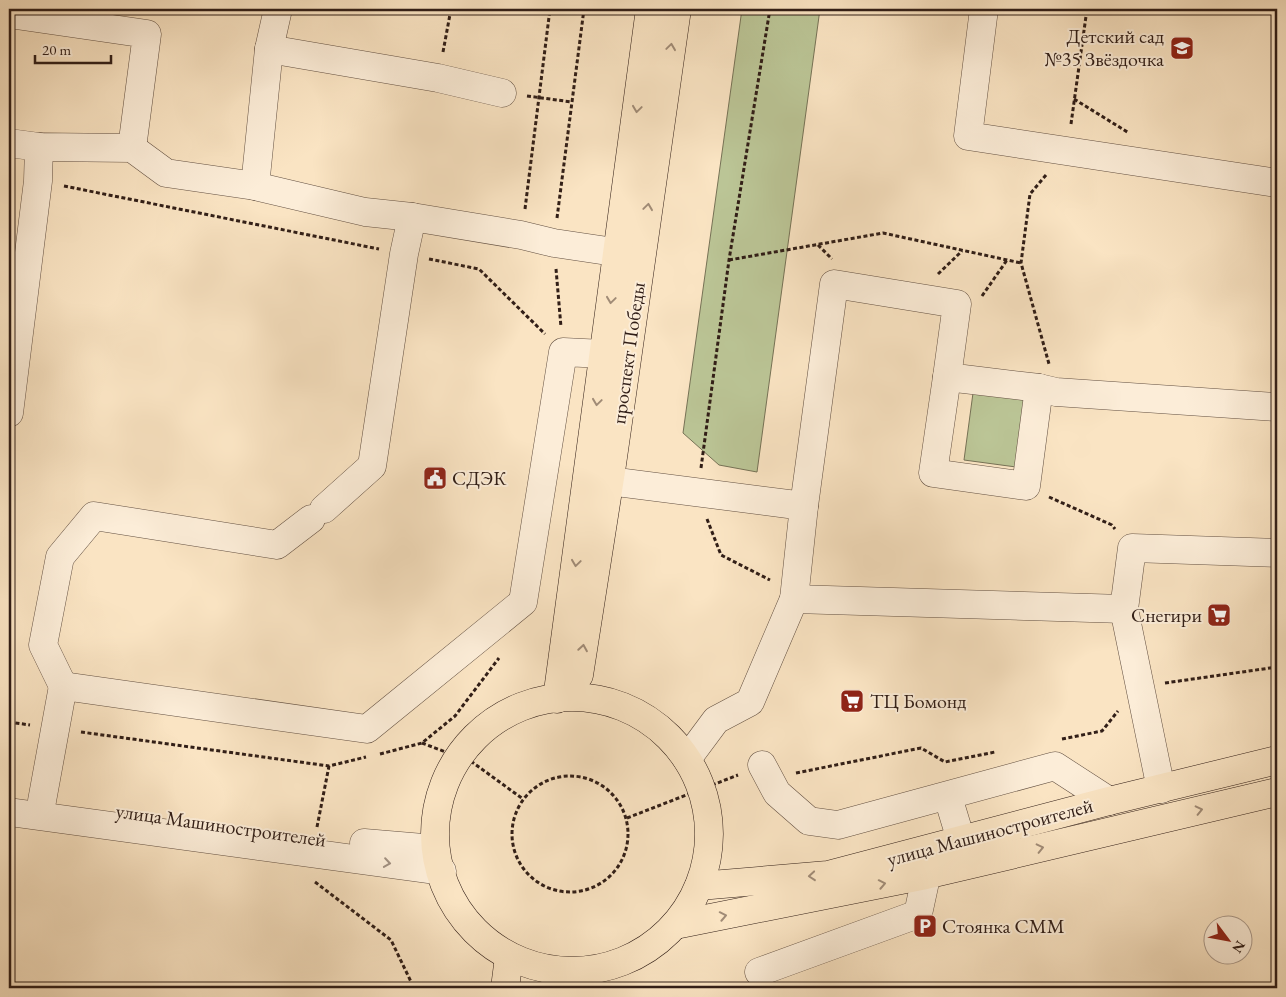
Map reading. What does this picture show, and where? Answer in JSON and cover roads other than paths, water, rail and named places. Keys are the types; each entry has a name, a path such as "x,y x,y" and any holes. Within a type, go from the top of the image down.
{"main road":[{"path":"567,698 604,354 629,254 650,9"},
{"name":"проспект Победы","path":"567,698 609,481 629,254 677,9"},
{"path":"567,698 619,705 657,726 687,759 705,799 709,843 699,886 675,925 638,955 594,970 546,979 509,957 476,934 451,902 438,860 436,810 448,772 471,741 501,716 537,701 567,698"},
{"name":"улица Машиностроителей","path":"699,886 828,875 1109,801 1277,760"},
{"path":"675,925 926,875 1277,792"},
{"path":"505,988 509,957"}],"street":[{"path":"255,186 269,49 278,9"},
{"path":"984,9 968,136 1277,183"},
{"path":"9,14 147,34 132,148"},
{"path":"269,49 438,78 502,93"},
{"path":"9,143 39,147 132,148 166,173 255,186 365,212 412,217 521,235 554,243 629,254"},
{"path":"9,413 38,181 39,147"},
{"path":"42,800 63,686 43,645 60,557 94,516 277,545 318,514 372,466 404,254 412,217"},
{"path":"687,759 716,720 750,702 794,599 804,506 834,284 957,304 933,473 1026,486 1047,390"},
{"path":"63,686 367,729 523,602 563,352 604,354"},
{"path":"946,377 1047,390 1277,407"},
{"path":"609,481 804,506"},
{"path":"1160,789 1124,609 1132,548 1277,553"},
{"path":"794,599 1124,609"},
{"path":"762,765 777,794 809,821 838,825 948,797 1056,753 1109,801"},
{"name":"улица Машиностроителей","path":"9,796 351,842 438,860"},
{"path":"948,797 961,840"},
{"path":"9,812 438,860"},
{"path":"759,972 918,914 932,847"}],"place":[{"name":"Детский сад №35 Звёздочка","path":"1182,48"},
{"name":"СДЭК","path":"435,478"},
{"name":"Снегири","path":"1219,615"},
{"name":"ТЦ Бомонд","path":"852,701"},
{"name":"Стоянка СММ","path":"925,926"}]}
